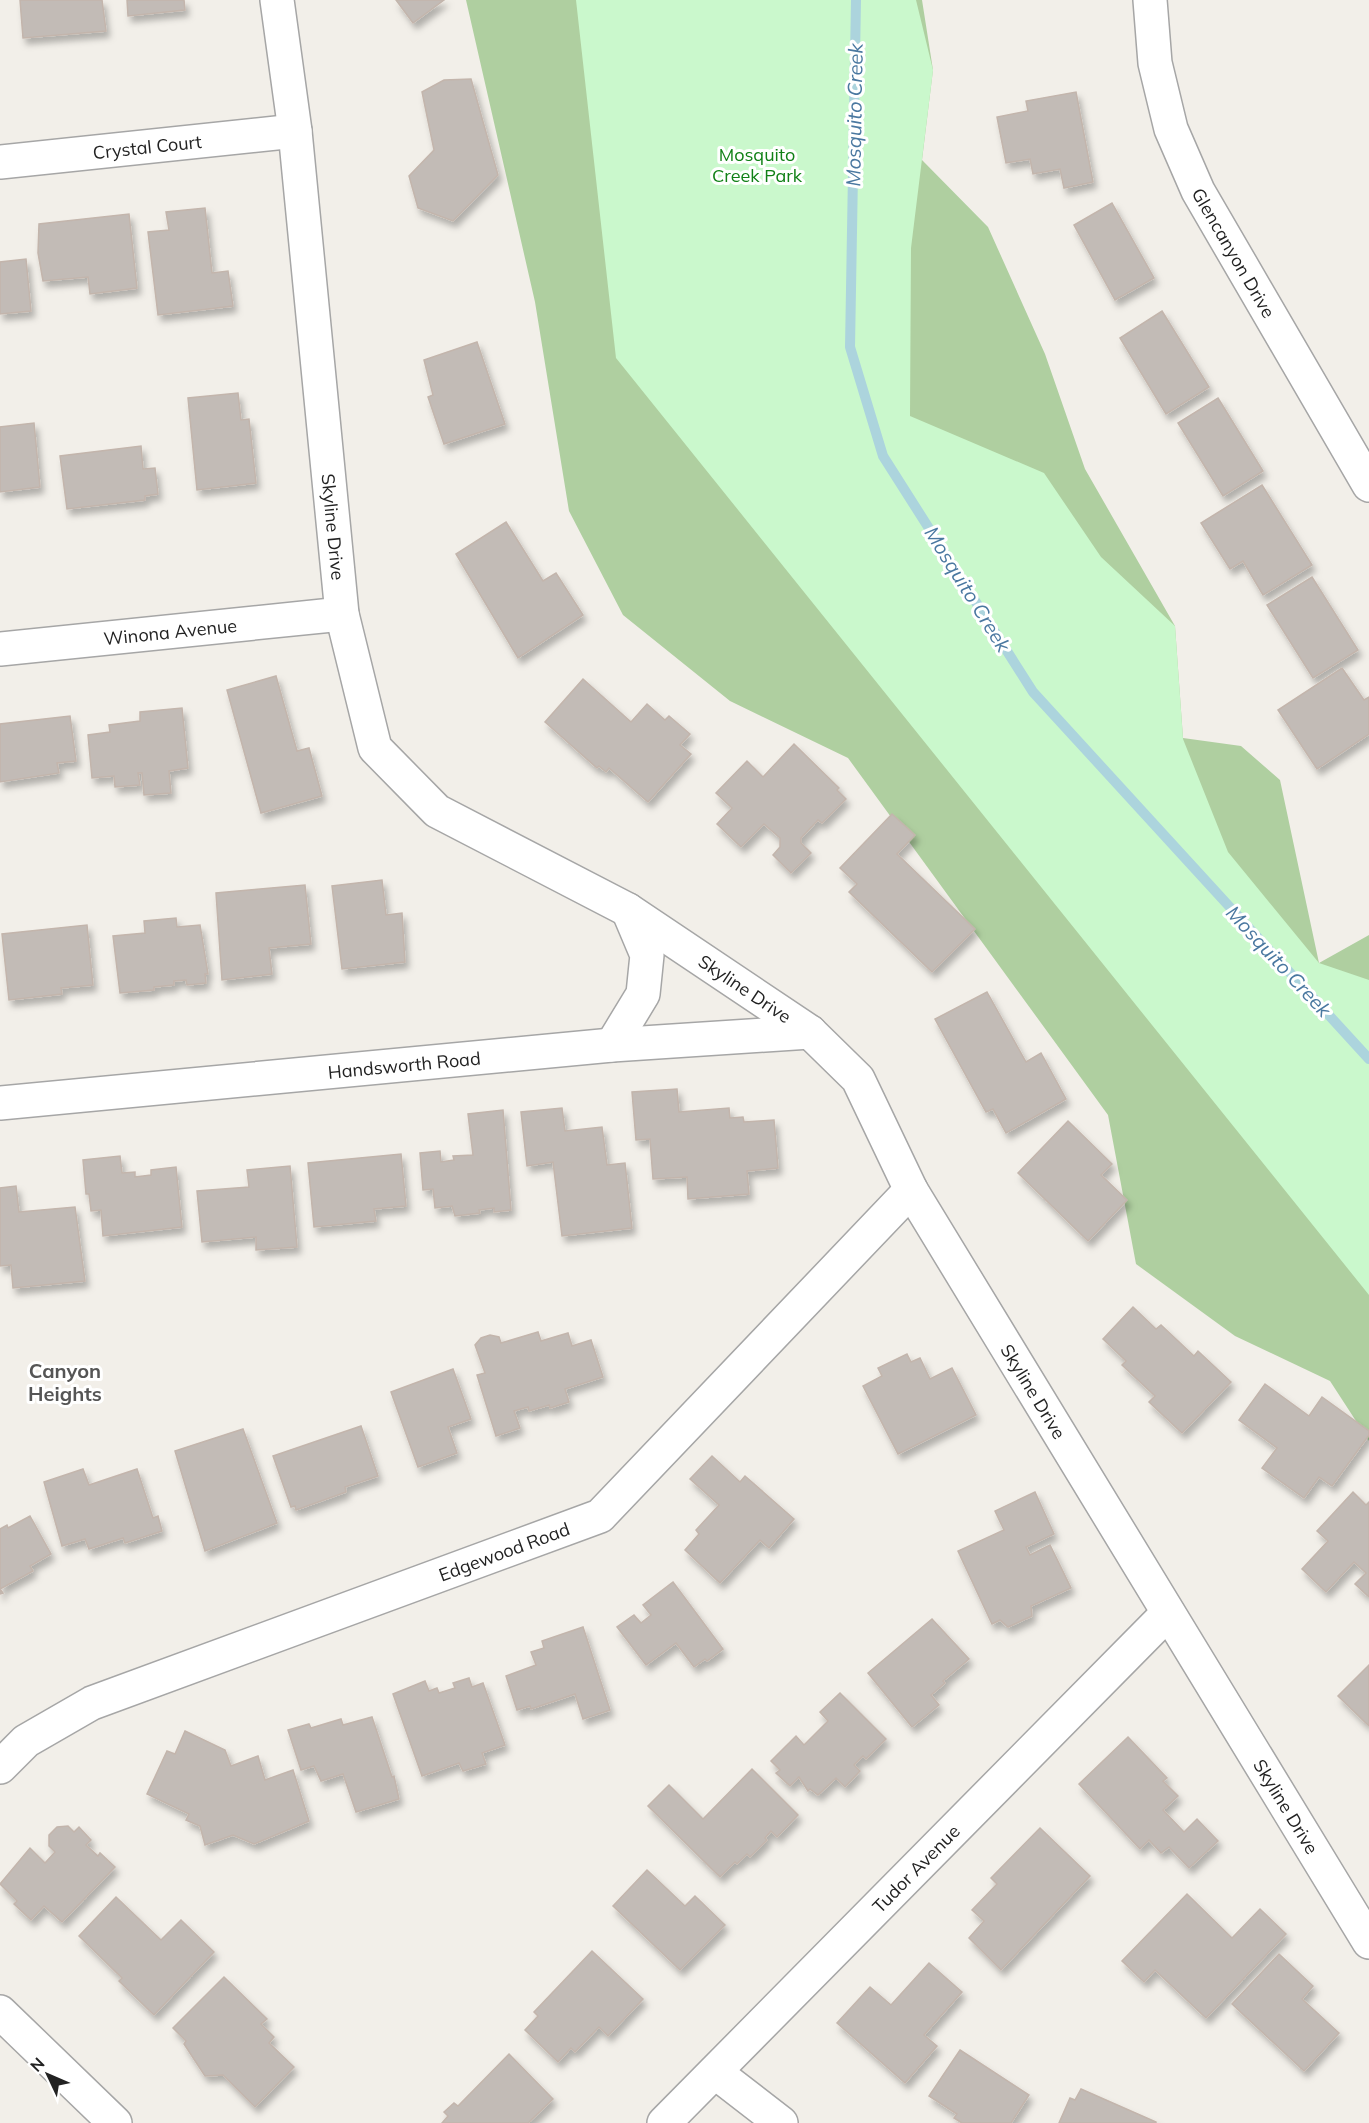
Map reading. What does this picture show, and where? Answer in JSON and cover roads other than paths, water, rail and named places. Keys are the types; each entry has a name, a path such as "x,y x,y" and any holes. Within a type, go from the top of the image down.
{"street":[{"name":"Skyline Drive","path":"277,0 296,131 342,614 375,748 438,811 628,910 810,1032 858,1079 911,1190 1369,1942"},
{"name":"Glencanyon Drive","path":"1150,0 1155,63 1171,129 1198,191 1369,485"},
{"name":"Crystal Court","path":"0,162 296,131"},
{"name":"Winona Avenue","path":"0,649 342,614"},
{"path":"612,1045 643,994 647,955 628,910"},
{"name":"Handsworth Road","path":"0,1103 612,1045 810,1032"},
{"name":"Edgewood Road","path":"0,1767 26,1741 92,1703 600,1516 911,1190"},
{"name":"Tudor Avenue","path":"664,2123 1168,1613"},
{"path":"0,2012 115,2123"},
{"path":"715,2072 781,2123"}],"waterway":[{"name":"Mosquito Creek","path":"856,0 850,347 883,456 1033,692 1369,1059"}],"district":[{"name":"Canyon Heights","path":"65,1382"}],"park label":[{"name":"Mosquito Creek Park","path":"757,164"}]}
